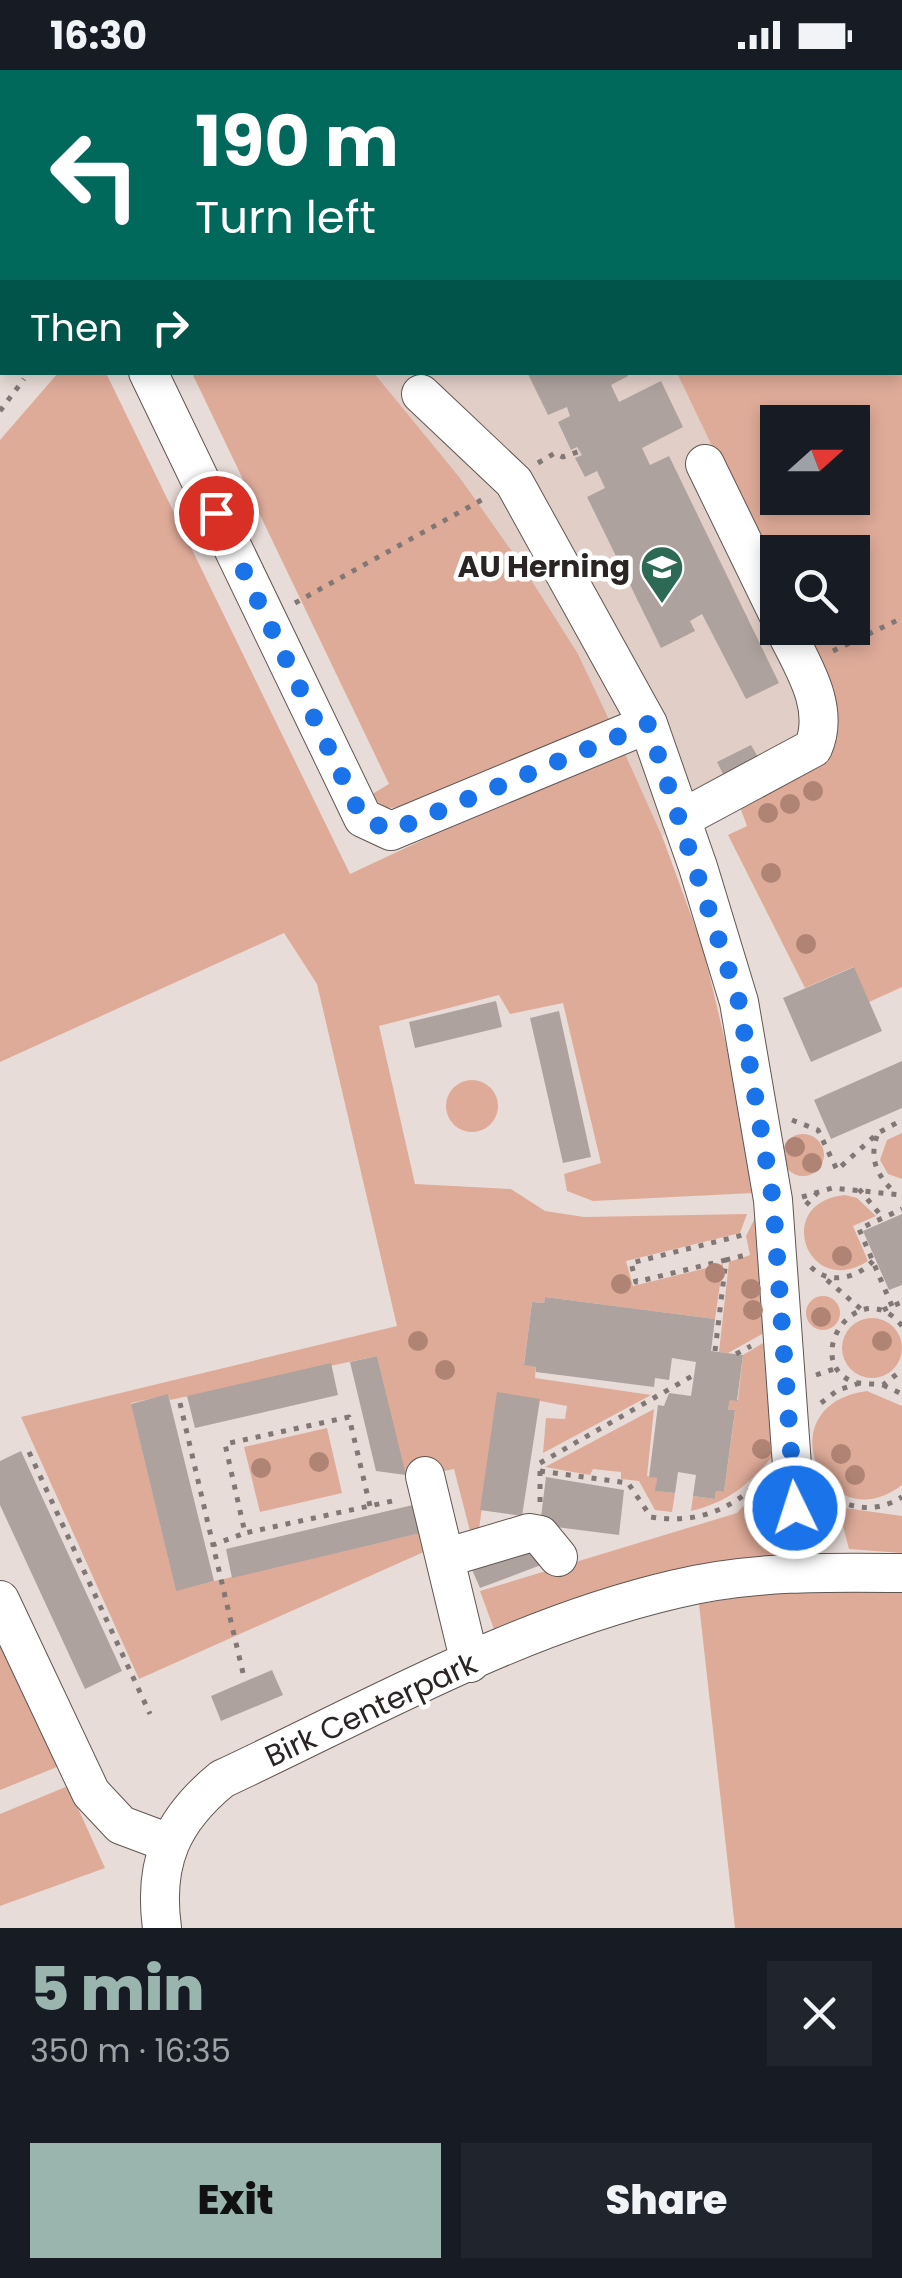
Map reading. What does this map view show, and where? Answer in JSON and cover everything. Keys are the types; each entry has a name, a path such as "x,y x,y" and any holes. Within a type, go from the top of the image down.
{"street":[{"path":"149,375 362,818 391,831 648,724"},
{"path":"421,394 514,482 648,724 681,818 739,1002 760,1126 763,1214 780,1264 795,1508"},
{"path":"704,464 760,578"},
{"path":"681,818 813,748 821,728 818,705 792,645"},
{"path":"427,1484 470,1663"},
{"path":"445,1558 529,1534 549,1546"},
{"name":"Birk Centerpark","path":"168,1842 190,1806 222,1779 559,1622 678,1588 799,1572 902,1573"},
{"path":"0,1600 91,1793 121,1825 168,1842 158,1899 162,1928"}],"path":[{"path":"0,411 27,375"},
{"path":"266,618 540,467 538,461 554,453 562,457 580,451"},
{"path":"802,666 902,618"},
{"path":"760,1126 794,1120 818,1130 837,1170"},
{"path":"832,1188 837,1170 878,1133 902,1120"},
{"path":"878,1133 872,1151 878,1174 899,1195"},
{"path":"743,1235 748,1254 636,1282 631,1263 743,1235 763,1214 832,1188 899,1195"},
{"path":"858,1188 883,1218"},
{"path":"892,1306 859,1228 902,1209"},
{"path":"715,1351 726,1260"},
{"path":"780,1264 822,1277 851,1276 873,1260"},
{"path":"822,1277 862,1310"},
{"path":"902,1302 883,1310 862,1310 842,1322 833,1356 837,1368 853,1382 883,1385 902,1394"},
{"path":"883,1310 902,1326"},
{"path":"883,1385 902,1370"},
{"path":"549,1546 540,1463 694,1375"},
{"path":"180,1404 243,1673"},
{"path":"245,1533 224,1444 242,1440 350,1417 370,1506"},
{"path":"29,1452 150,1714"},
{"path":"540,1472 628,1484 652,1517 680,1522 740,1502 773,1466 792,1462"},
{"path":"213,1545 245,1533 370,1506 427,1484"},
{"path":"831,1497 866,1508 902,1497"}],"shaded area":[{"path":"56,375 107,375 350,874 429,837 415,806 387,808 369,796 389,784 193,375 376,375 460,478 523,567 578,654 662,836 703,948 732,1070 753,1193 593,1201 567,1191 564,1174 601,1163 563,1003 510,1014 499,995 379,1026 415,1184 511,1189 545,1211 584,1217 747,1214 740,1233 626,1261 633,1286 723,1264 715,1319 545,1297 544,1303 532,1302 524,1364 536,1367 535,1378 651,1395 543,1453 546,1418 565,1419 567,1406 498,1393 479,1529 470,1531 454,1469 406,1478 377,1356 170,1400 168,1395 131,1403 176,1590 421,1533 426,1551 139,1679 21,1417 397,1326 317,984 284,933 0,1062 0,440"},
{"name":"AU Herning","path":"376,375 678,375 760,546 760,645 791,645 813,748 662,836 578,654 460,478"},
{"path":"678,375 902,375 902,987 869,1002 853,967 805,988 728,835 747,826 734,791 813,747 801,645 870,645 870,535 760,535 760,546"},
{"path":"472,1080 490,1088 498,1106 490,1124 472,1132 454,1124 446,1106 454,1088"},
{"path":"902,1133 902,1179 888,1174 880,1160 887,1140"},
{"path":"803,1134 818,1140 824,1155 818,1170 803,1176 788,1170 782,1155 788,1140"},
{"path":"845,1195 857,1198 876,1216 853,1226 868,1261 847,1270 828,1268 815,1259 806,1245 804,1229 809,1214 823,1201"},
{"path":"755,1218 764,1333 728,1353 719,1352 729,1262 750,1255 746,1236"},
{"path":"823,1296 835,1301 840,1313 835,1325 823,1330 811,1325 806,1313 811,1301"},
{"path":"872,1318 893,1327 902,1348 893,1369 872,1378 851,1369 842,1348 851,1327"},
{"path":"765,1342 772,1457 736,1491 691,1511 693,1496 715,1499 716,1491 724,1492 735,1411 728,1410 730,1400 738,1400 743,1355"},
{"path":"867,1391 902,1406 902,1485 874,1498 850,1497 830,1485 817,1465 812,1442 818,1420 836,1401"},
{"path":"654,1409 647,1476 657,1478 656,1491 675,1493 672,1512 655,1510 639,1481 621,1479 621,1472 593,1469 590,1475 545,1467"},
{"path":"327,1428 342,1493 260,1512 244,1447"},
{"path":"775,1471 781,1550 772,1560 495,1632 480,1591 737,1513"},
{"path":"838,1507 902,1516 902,1553 849,1549"},
{"path":"795,1588 902,1593 902,1928 735,1928 699,1604"},
{"path":"0,1641 62,1765 0,1790"},
{"path":"68,1786 105,1868 0,1906 0,1814"}],"building":[{"path":"528,375 628,375 611,385 619,402 661,381 683,427 642,448 650,465 669,456 779,683 746,699 702,614 690,621 695,631 661,648 587,497 605,488 597,471 585,477 575,458 582,455 577,447 571,450 558,422 570,416 567,407 548,415"},
{"path":"751,745 762,764 727,782 717,762"},
{"path":"854,967 882,1031 811,1062 783,998"},
{"path":"496,1001 502,1027 415,1048 409,1022"},
{"path":"559,1011 591,1157 563,1163 530,1018"},
{"path":"902,1061 902,1108 831,1139 814,1100"},
{"path":"902,1214 902,1285 889,1290 863,1231"},
{"path":"545,1297 715,1319 711,1351 743,1355 737,1401 730,1400 728,1410 735,1410 724,1492 716,1491 715,1499 693,1496 696,1475 678,1472 675,1493 655,1491 657,1478 649,1477 658,1405 664,1406 669,1393 691,1396 696,1362 672,1358 669,1380 655,1378 654,1387 536,1372 536,1367 524,1365 532,1302 544,1303"},
{"path":"377,1356 406,1475 376,1471 350,1362"},
{"path":"331,1363 338,1395 195,1428 187,1396"},
{"path":"497,1392 540,1399 522,1516 480,1510"},
{"path":"168,1394 214,1581 176,1591 131,1404"},
{"path":"21,1451 122,1671 85,1689 0,1505 0,1461"},
{"path":"546,1477 624,1490 619,1535 540,1525"},
{"path":"413,1505 421,1533 232,1578 226,1549"},
{"path":"532,1541 541,1565 480,1588 470,1565"},
{"path":"272,1670 283,1695 221,1721 211,1696"}],"place":[{"name":"AU Herning","path":"662,605"}],"route":[{"path":"216,513 362,818 391,831 648,724 698,867 739,1002 773,1200 795,1508"}]}
